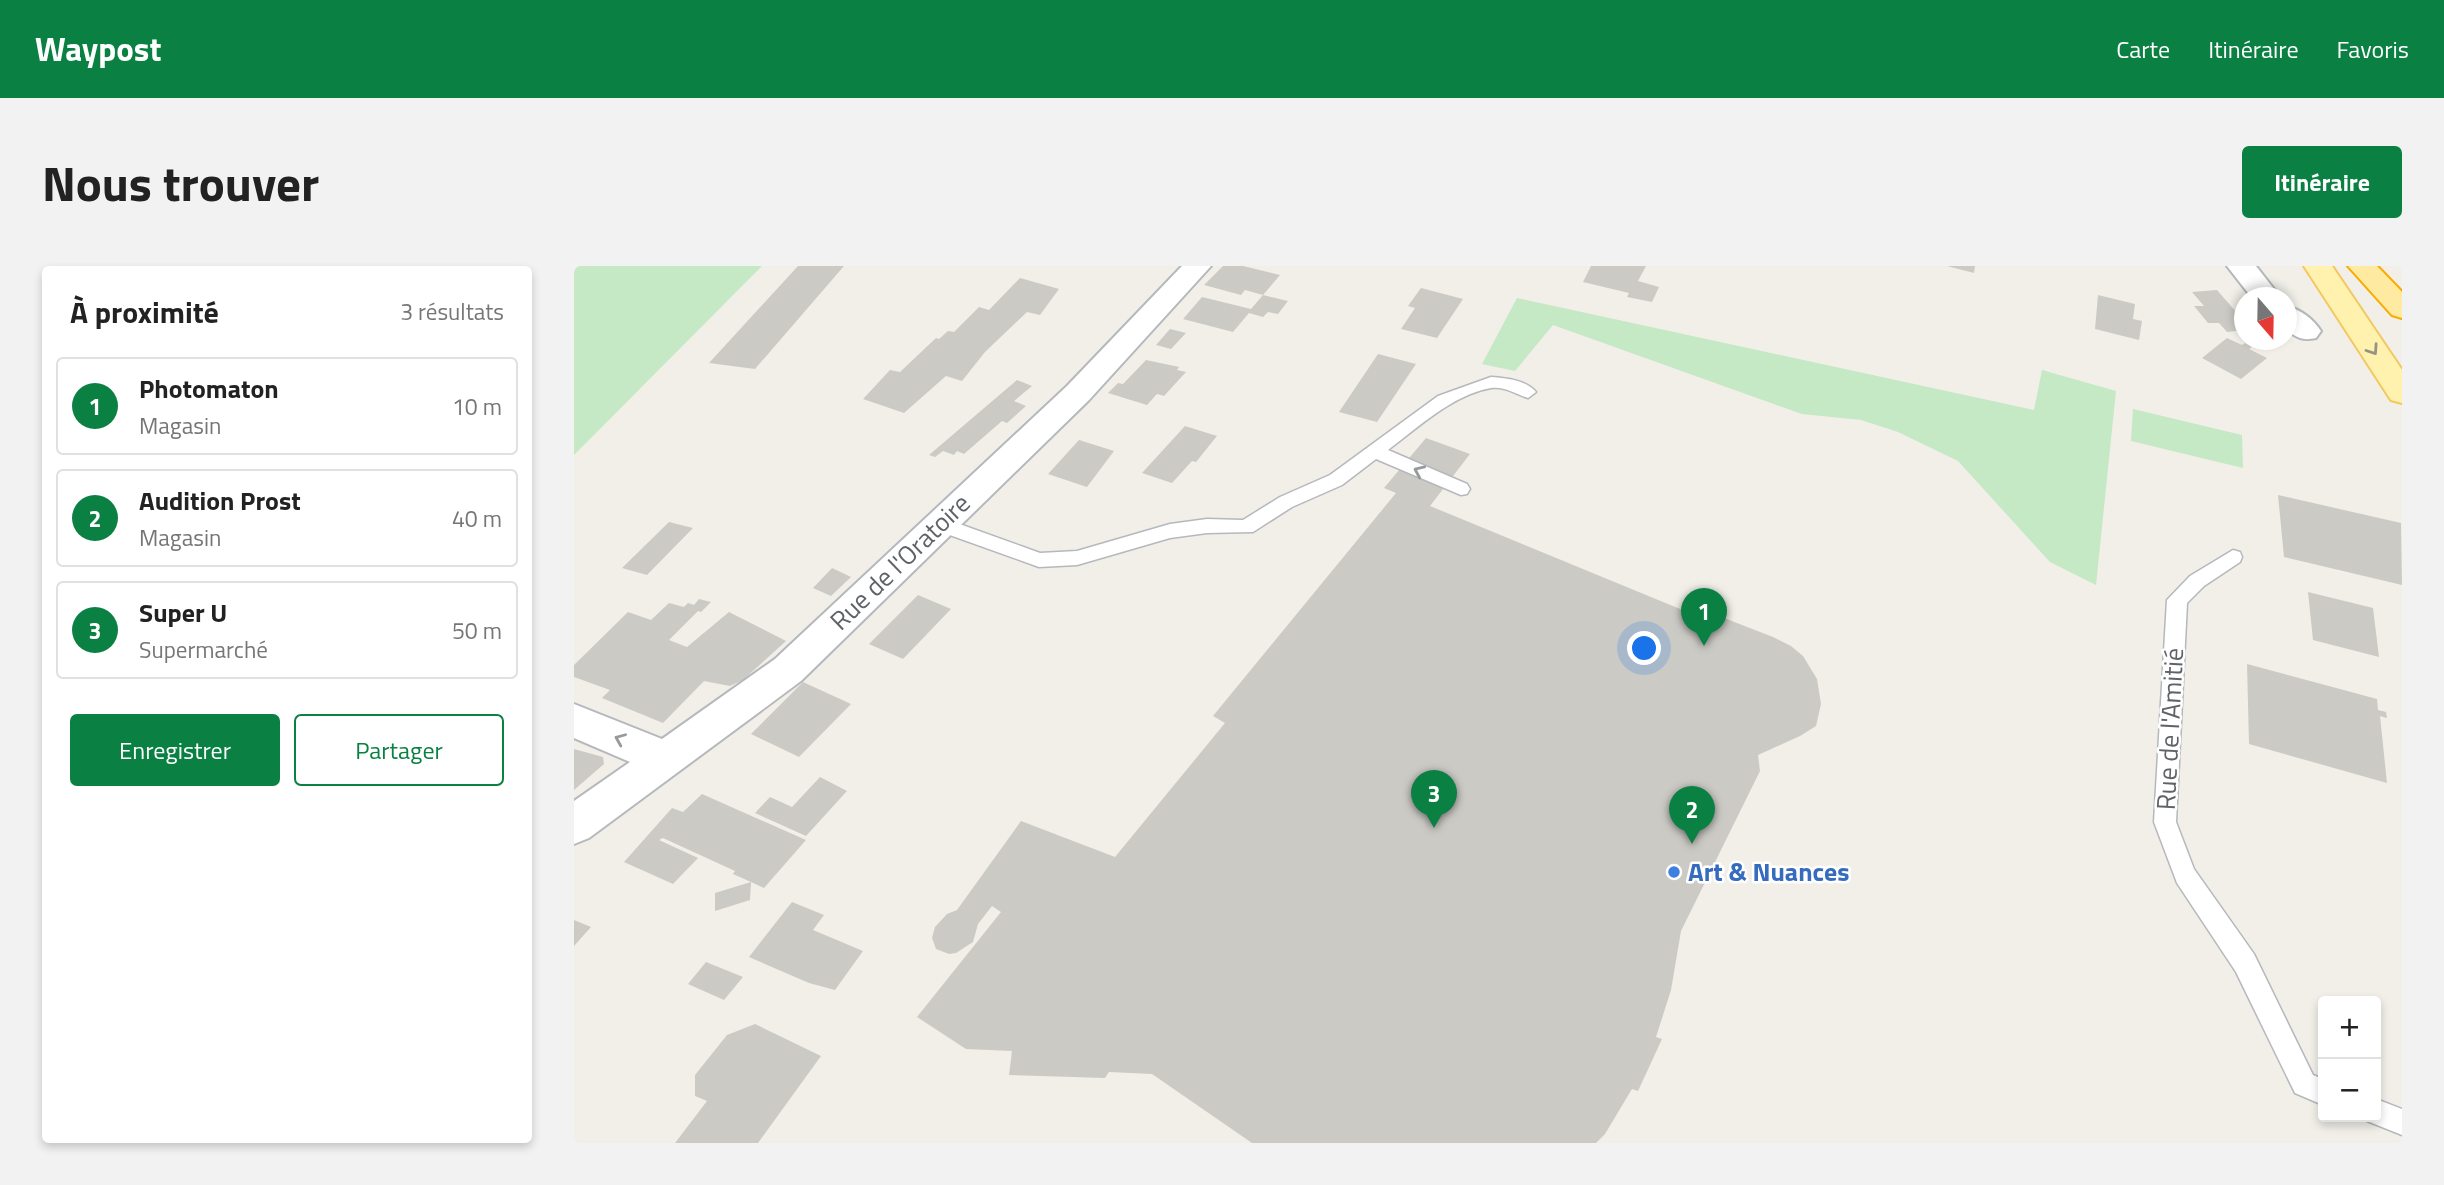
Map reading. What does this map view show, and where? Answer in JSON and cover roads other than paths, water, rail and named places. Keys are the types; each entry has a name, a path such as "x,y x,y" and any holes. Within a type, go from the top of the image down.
{"highway":[{"path":"2362,266 2402,309"},
{"path":"2396,266 2402,272"}],"main road":[{"path":"2318,266 2402,393"}],"street":[{"name":"Rue de l'Oratoire","path":"574,825 788,670 1078,393 1197,266"},
{"path":"2241,266 2257,287"},
{"path":"574,720 666,759"}],"lane":[{"path":"940,524 1039,559 1077,558 1170,531 1207,526 1246,527 1286,502 1336,480 1444,400 1491,382 1509,384 1528,392"},
{"path":"1376,452 1461,489"},
{"name":"Rue de l'Amitié","path":"2233,557 2196,581 2177,600 2165,822 2185,875 2245,963 2304,1084 2318,1089"},
{"path":"2381,1114 2402,1122"}],"place":[{"name":"Photomaton","path":"1704,646"},
{"name":"Super U","path":"1434,828"},
{"name":"Audition Prost","path":"1692,844"},
{"name":"Art & Nuances","path":"1674,872"}]}
